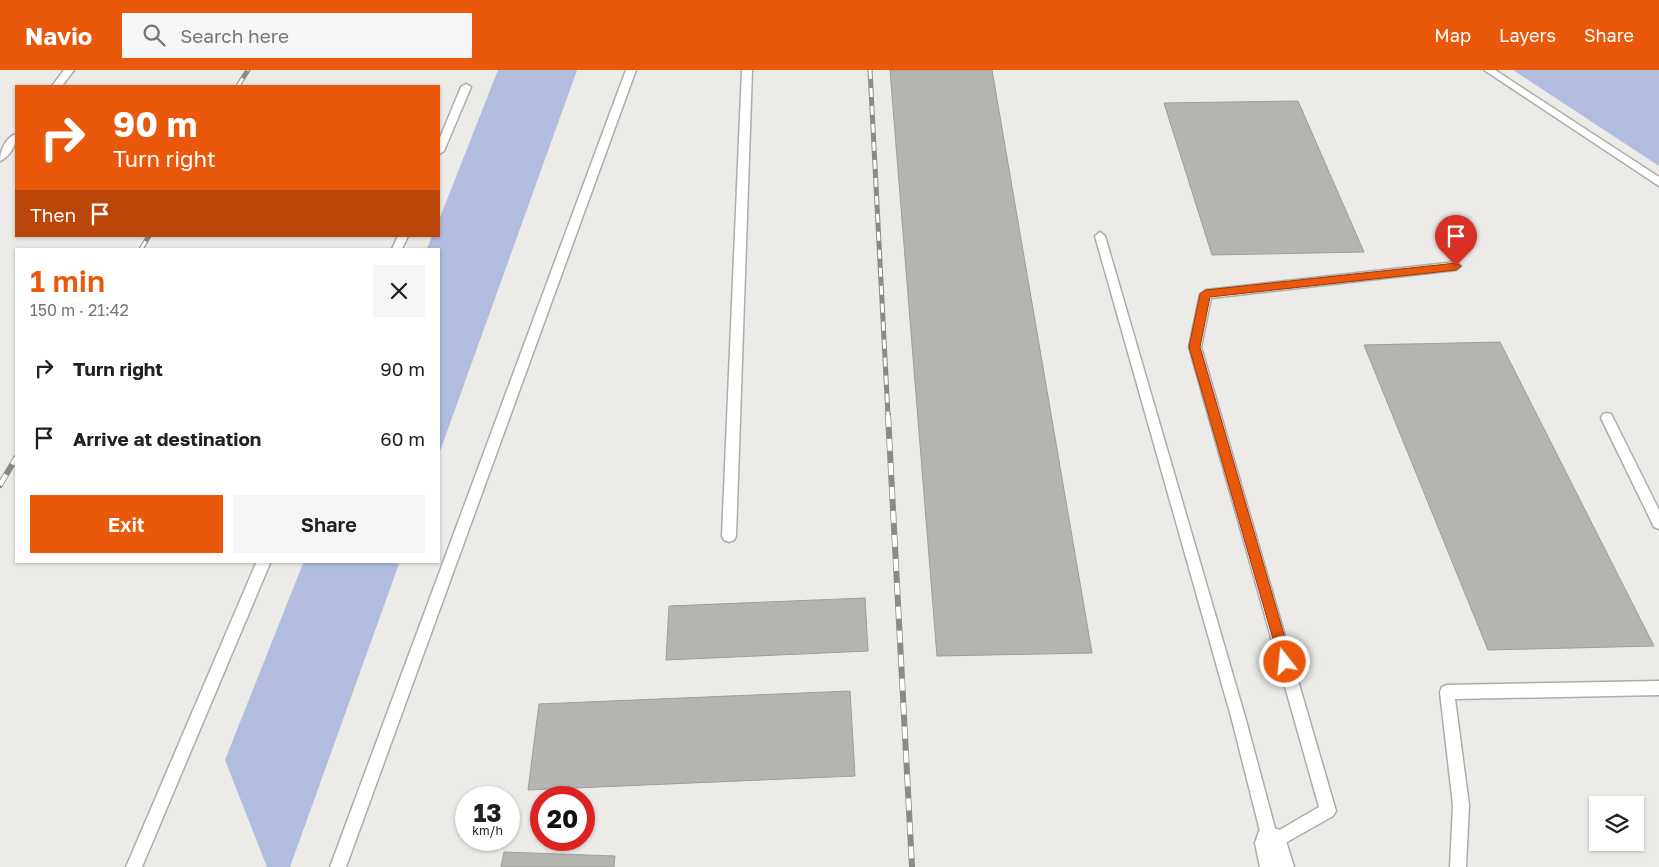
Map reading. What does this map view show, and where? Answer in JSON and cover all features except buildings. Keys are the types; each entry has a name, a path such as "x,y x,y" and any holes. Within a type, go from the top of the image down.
{"lane":[{"path":"57,85 69,70"},
{"path":"338,867 631,70"},
{"path":"729,536 747,70"},
{"path":"1489,70 1659,182"},
{"path":"440,149 466,87"},
{"path":"0,158 15,138"},
{"path":"1100,236 1239,720 1274,855 1328,811 1194,347 1206,294 1456,266"},
{"path":"1607,418 1659,523"},
{"path":"134,867 263,563"},
{"path":"1458,867 1461,805 1447,692 1659,688"}],"shaded area":[{"path":"498,70 577,70 440,451 440,248 427,248 432,237 440,237 440,217"},
{"path":"1513,70 1659,70 1659,166"},
{"path":"303,563 399,563 290,867 267,867 225,760"}],"railway":[{"path":"239,85 248,70"},
{"path":"870,70 888,416"},
{"path":"142,248 148,237"},
{"path":"888,415 912,867"},
{"path":"0,485 15,460"}],"route":[{"path":"1285,662 1194,347 1206,294 1456,266"}]}
